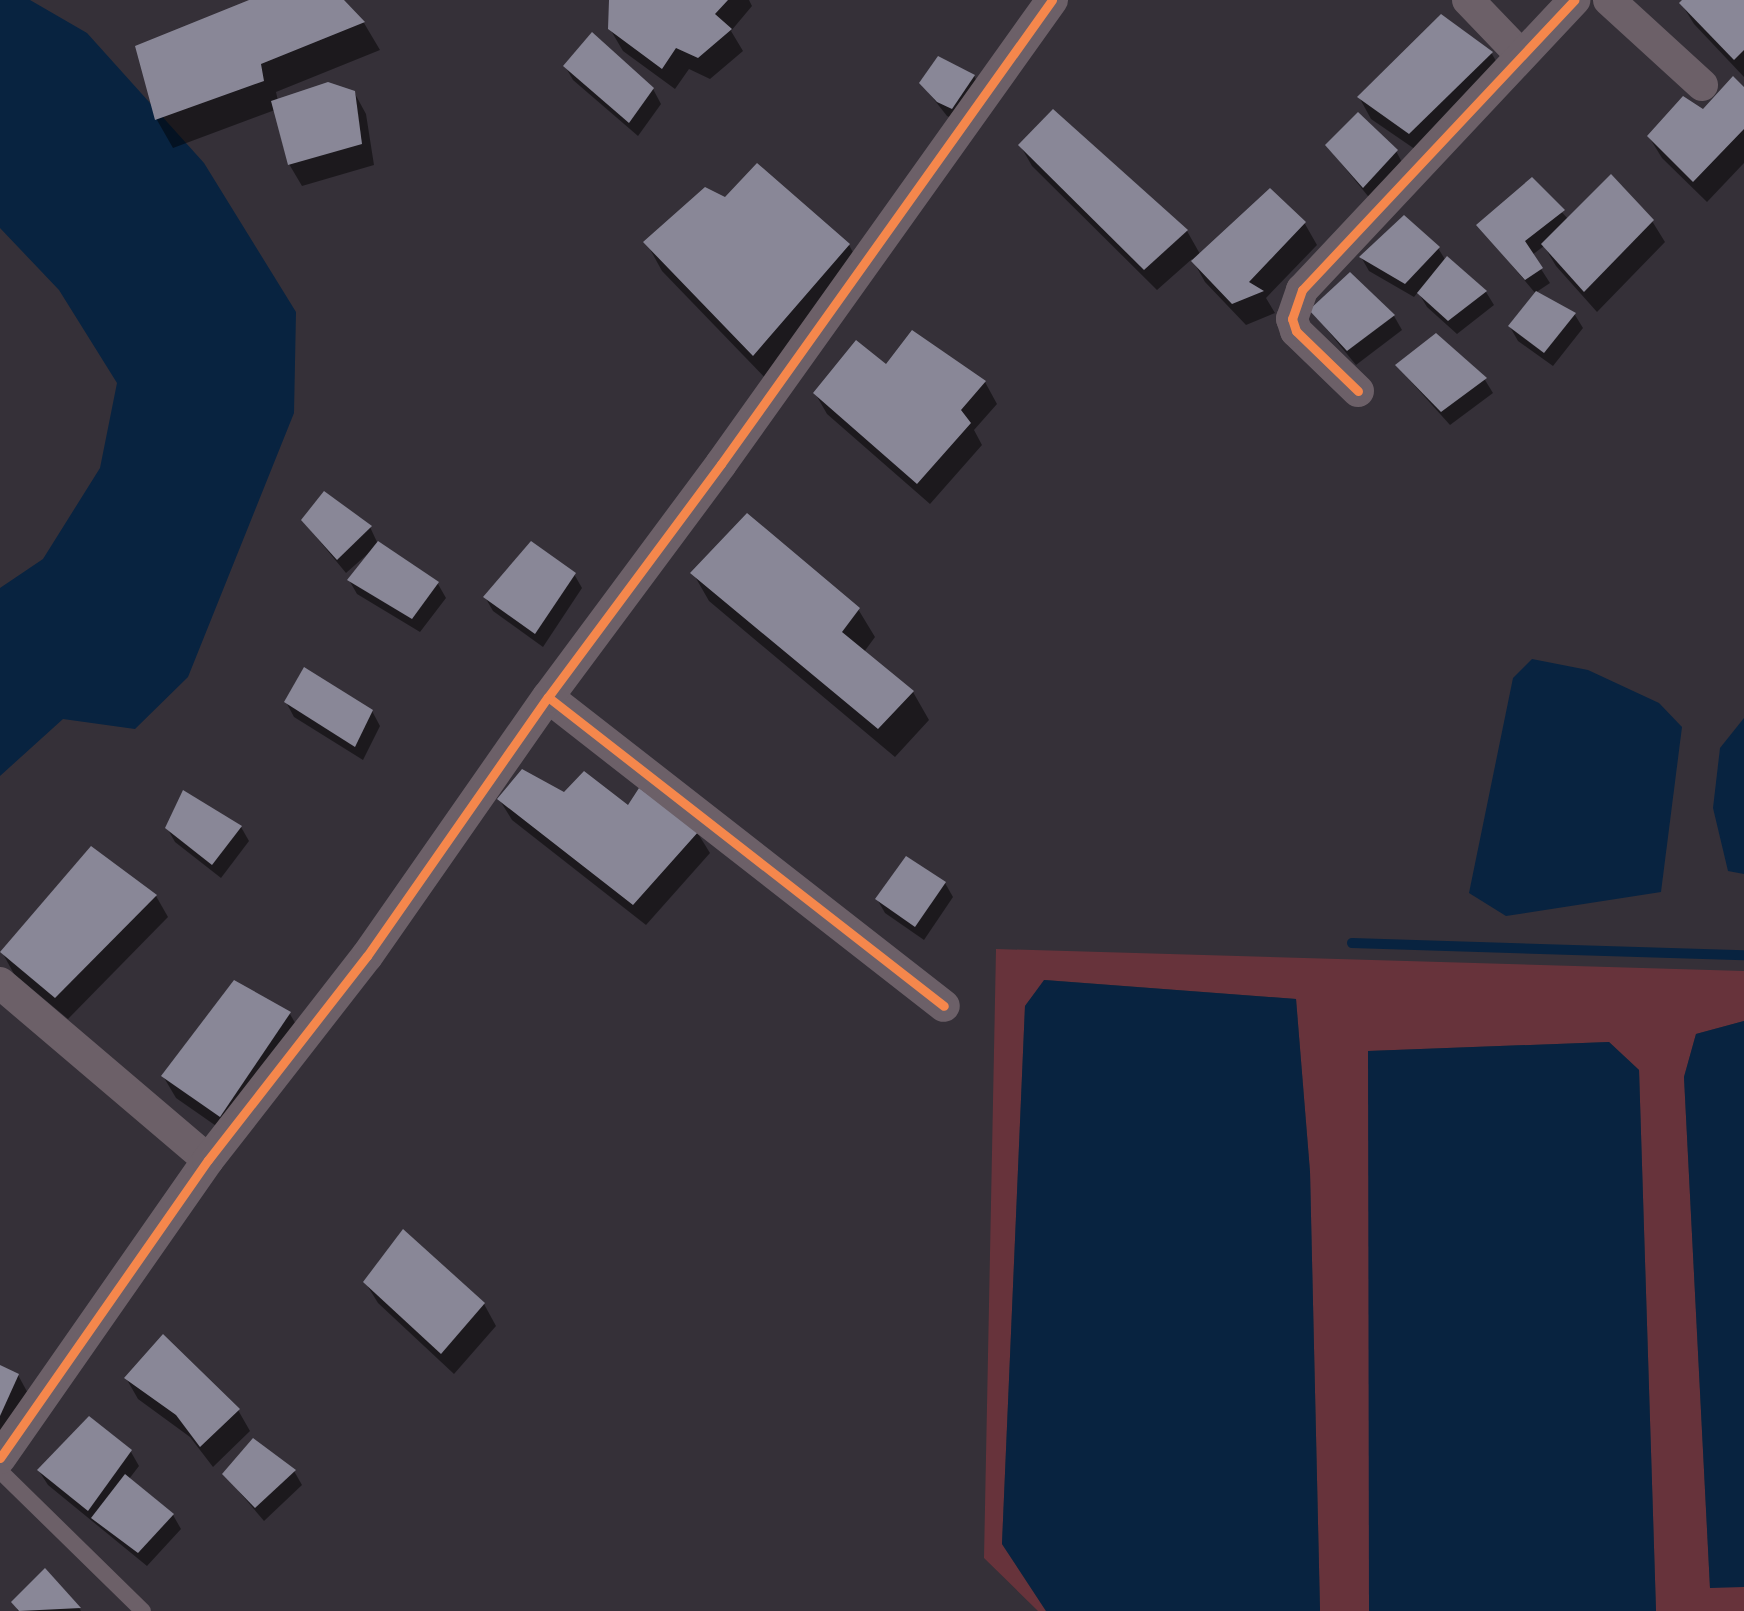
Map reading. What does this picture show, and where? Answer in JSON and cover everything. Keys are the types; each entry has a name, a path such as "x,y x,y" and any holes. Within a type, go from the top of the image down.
{"street":[{"path":"0,1458 208,1160 368,956 548,697 721,464 1052,0"},
{"path":"1468,0 1520,54"},
{"path":"1358,391 1296,331 1292,319 1302,290 1404,185 1520,54 1574,0"},
{"path":"1609,0 1702,85"},
{"path":"548,697 944,1006"},
{"path":"0,983 208,1160"}],"lane":[{"path":"0,1471 143,1611"}],"shaded area":[{"path":"996,949 1744,971 1744,1021 1696,1034 1684,1077 1710,1587 1744,1587 1744,1611 1656,1611 1639,1070 1609,1042 1369,1051 1369,1611 1320,1611 1310,1172 1296,999 1045,980 1025,1006 1002,1544 1046,1611 1038,1611 984,1558"}],"water":[{"path":"0,0 30,0 87,33 204,163 296,312 294,413 188,677 135,729 63,719 0,776 0,588 43,559 100,468 117,383 59,290 0,228"},
{"path":"1532,659 1588,670 1659,703 1682,727 1661,892 1506,916 1469,893 1513,678"},
{"path":"1744,718 1744,874 1728,871 1713,808 1720,748"},
{"path":"1044,980 1296,999 1310,1172 1320,1611 1046,1611 1002,1544 1025,1006"},
{"path":"1744,1021 1744,1587 1710,1588 1684,1077 1696,1034"},
{"path":"1609,1042 1639,1070 1656,1611 1369,1611 1368,1051"}],"building":[{"path":"249,0 344,0 365,22 261,64 264,81 155,120 135,46"},
{"path":"609,0 728,0 715,14 732,29 698,58 676,48 662,69 608,29"},
{"path":"1682,0 1744,0 1744,50 1734,60 1679,3"},
{"path":"1441,14 1493,52 1409,134 1357,97"},
{"path":"592,32 654,88 629,123 563,66"},
{"path":"938,56 975,75 952,109 937,102 919,83"},
{"path":"1733,76 1744,87 1744,129 1693,182 1647,136 1683,96 1703,109"},
{"path":"328,82 355,91 362,144 288,165 271,101"},
{"path":"1053,109 1188,230 1144,270 1018,145"},
{"path":"1358,112 1398,150 1363,188 1325,145"},
{"path":"757,163 850,244 753,356 643,242 705,187 725,197"},
{"path":"1611,174 1654,220 1584,292 1541,244"},
{"path":"1532,177 1565,210 1525,241 1543,268 1525,280 1476,225"},
{"path":"1270,188 1306,222 1249,282 1264,291 1232,304 1191,261"},
{"path":"1404,215 1440,247 1405,284 1359,257"},
{"path":"1447,256 1487,291 1448,321 1417,293"},
{"path":"1350,272 1395,315 1347,351 1309,310"},
{"path":"1536,291 1576,313 1544,353 1508,326"},
{"path":"912,330 986,381 961,410 971,423 917,484 813,393 856,340 886,364"},
{"path":"1436,333 1487,378 1441,412 1395,365"},
{"path":"324,491 372,526 337,560 301,520"},
{"path":"747,513 860,608 842,632 914,691 878,729 690,573"},
{"path":"378,541 439,582 412,619 347,580"},
{"path":"531,541 576,573 535,634 483,597"},
{"path":"304,667 373,710 355,747 284,702"},
{"path":"522,769 564,792 584,771 628,805 639,788 699,831 633,905 497,799"},
{"path":"183,790 242,826 212,865 165,828"},
{"path":"91,846 157,895 55,998 0,952"},
{"path":"906,856 946,882 915,927 875,899"},
{"path":"234,980 291,1012 220,1117 161,1076"},
{"path":"403,1229 485,1303 441,1354 363,1282"},
{"path":"163,1334 240,1409 200,1447 176,1415 124,1378"},
{"path":"0,1365 19,1374 0,1416"},
{"path":"89,1416 132,1450 88,1511 37,1470"},
{"path":"253,1438 296,1470 255,1508 222,1474"},
{"path":"125,1474 174,1514 138,1553 91,1518"},
{"path":"45,1568 81,1608 19,1611 11,1602"}],"waterway":[{"path":"1352,943 1744,955"}],"cycle path":[{"path":"0,1458 208,1160 367,956 548,697 721,464 1052,0"},
{"path":"1358,391 1296,331 1292,319 1302,290 1574,0"},
{"path":"548,697 944,1006"}]}
